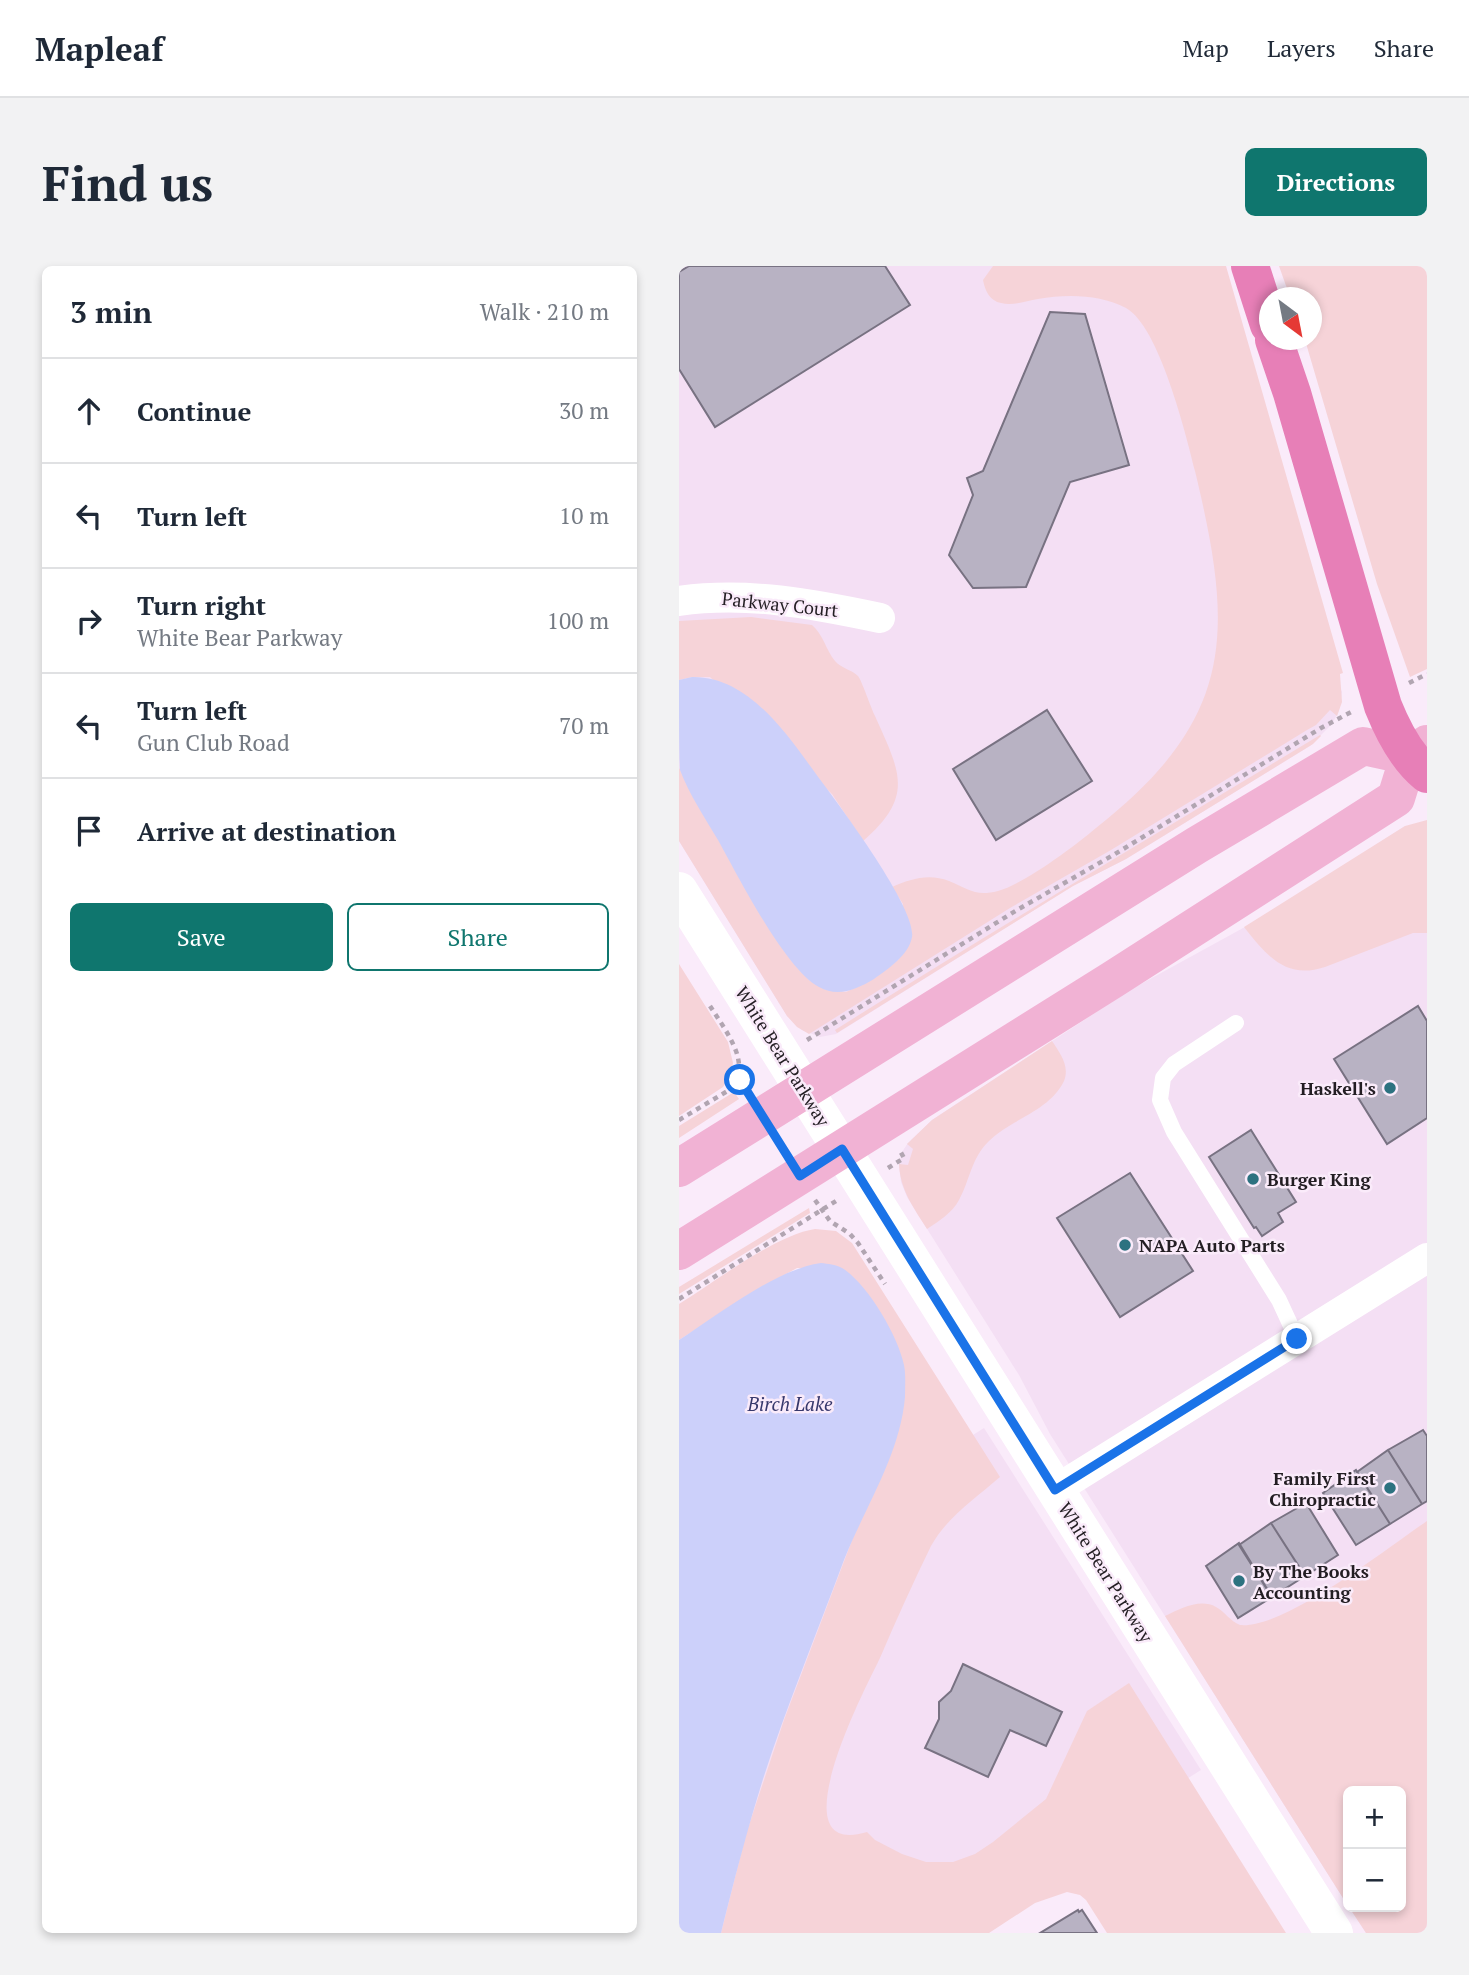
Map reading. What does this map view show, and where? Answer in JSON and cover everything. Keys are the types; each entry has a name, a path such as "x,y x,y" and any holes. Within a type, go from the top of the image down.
{"highway":[{"path":"1250,266 1259,294"},
{"path":"1277,350 1380,697 1392,728 1421,758"}],"main road":[{"path":"679,1168 1197,845 1363,746 1421,758 1395,799 1112,981 679,1251"}],"street":[{"name":"Parkway Court","path":"679,601 734,598 779,600 880,618"},
{"name":"White Bear Parkway","path":"679,891 1334,1933"},
{"path":"1055,1490 1427,1258"}],"lane":[{"path":"1236,1023 1174,1065 1163,1078 1160,1100 1174,1132 1279,1300 1297,1339"}],"path":[{"path":"679,1120 1017,910 1321,728 1427,674"},
{"path":"708,1002 735,1048 741,1083 761,1117"},
{"path":"883,1124 904,1158"},
{"path":"800,1176 830,1221 850,1234 858,1243 892,1294"},
{"path":"679,1299 822,1210"}],"shaded area":[{"path":"679,266 1168,266 1342,692 1339,711 1332,724 1310,746 1126,859 1073,886 836,1034 820,1037 802,1030 787,1016 679,841"},
{"path":"993,266 1226,266 1343,673 1340,674 1342,702 1337,716 1330,710 1316,725 1010,908 809,1034 797,1027 787,1016 679,841 679,768 781,946 809,980 826,990 846,992 866,983 899,959 903,904 892,887 913,879 934,877 972,891 990,893 1009,887 1049,864 1087,836 1142,788 1176,749 1199,709 1213,669 1218,626 1216,580 1208,528 1178,408 1149,336 1138,319 1126,308 1105,300 1071,296 1049,297 1015,304 997,302 989,295 983,280"},
{"path":"1279,266 1427,266 1427,669 1410,677 1377,584 1308,350 1322,350 1322,287 1286,287"},
{"path":"751,617 812,625 835,661 860,679 891,753 898,783 890,810 863,841 832,794 710,677 679,680 679,621"},
{"path":"1320,735 1313,744 1126,859 1073,886 837,1033 835,1030 1016,918"},
{"path":"1427,820 1427,933 1413,933 1325,967 1299,970 1288,968 1269,956 1244,927 1405,826"},
{"path":"1405,826 1427,844 1427,1933 1366,1933 1352,1912 1406,1912 1406,1786 1343,1786 1343,1898 1050,1434 1019,1375 907,1197 901,1182 899,1164 902,1152 932,1120 1130,990 1265,916"},
{"path":"679,964 728,1042 733,1063 730,1076 723,1087 679,1116"},
{"path":"1052,1041 1066,1070 1064,1081 1057,1092 1039,1108 988,1142 978,1155 956,1205 927,1229 902,1182 899,1164 908,1165 913,1149 907,1144 932,1120"},
{"path":"734,1092 739,1099 679,1138 679,1126"},
{"path":"809,1208 810,1213 679,1294 679,1287"},
{"path":"815,1229 836,1231 852,1243 1000,1477 954,1517 931,1546 846,1732 827,1796 828,1820 841,1834 867,1832 875,1840 902,1854 926,1862 953,1862 975,1854 1046,1799 1087,1711 1129,1683 1286,1933 1107,1933 1086,1900 1080,1895 1067,1892 1035,1903 989,1933 721,1933 746,1834 784,1720 854,1535 887,1462 903,1409 905,1379 856,1281 841,1268 797,1268 679,1340 679,1304 782,1240"},
{"path":"984,1428 1201,1770 942,1933 695,1933 797,1546"},
{"path":"1427,1521 1427,1933 1366,1933 1352,1912 1406,1912 1406,1786 1343,1786 1343,1898 1165,1616 1177,1610 1203,1604 1216,1607 1240,1625 1259,1623 1308,1601"}],"water":[{"path":"692,677 712,679 731,686 764,710 804,758 889,880 902,903 912,937 902,956 874,979 854,989 840,992 819,987 792,962 763,920 680,770 679,680"},
{"name":"Birch Lake","path":"821,1263 839,1267 852,1275 871,1298 888,1326 901,1353 905,1369 902,1418 889,1460 852,1540 772,1751 746,1836 721,1933 679,1933 679,1340 767,1283 785,1274"}],"building":[{"path":"689,266 885,266 910,305 715,427 679,369 679,272"},
{"path":"1050,312 1085,314 1129,465 1070,482 1026,587 973,588 949,555 973,495 967,478 983,471"},
{"path":"1047,710 1092,781 996,840 953,769"},
{"name":"Haskell's","path":"1418,1006 1427,1021 1427,1118 1387,1144 1334,1059"},
{"name":"Burger King","path":"1251,1130 1296,1202 1278,1213 1283,1222 1262,1236 1256,1227 1254,1228 1209,1157"},
{"name":"NAPA Auto Parts","path":"1130,1173 1193,1271 1120,1317 1057,1218"},
{"path":"1423,1430 1427,1436 1427,1501 1422,1504 1388,1450"},
{"name":"Family First Chiropractic","path":"1388,1450 1422,1504 1390,1524 1357,1472"},
{"path":"1356,1470 1390,1524 1356,1545 1323,1493"},
{"path":"1306,1503 1338,1555 1305,1576 1271,1523"},
{"path":"1271,1523 1305,1576 1272,1597 1239,1545"},
{"name":"By The Books Accounting","path":"1239,1543 1272,1597 1238,1618 1206,1566"},
{"path":"963,1664 1062,1712 1046,1746 1010,1730 988,1777 925,1748 939,1719 939,1702 951,1691"},
{"path":"1082,1910 1097,1933 1040,1933"}],"place":[{"name":"Haskell's","path":"1390,1088"},
{"name":"Burger King","path":"1253,1179"},
{"name":"NAPA Auto Parts","path":"1125,1245"},
{"name":"Family First Chiropractic","path":"1390,1488"},
{"name":"By The Books Accounting","path":"1239,1581"}],"route":[{"path":"740,1080 800,1176 842,1149 1055,1490 1297,1339"}]}
